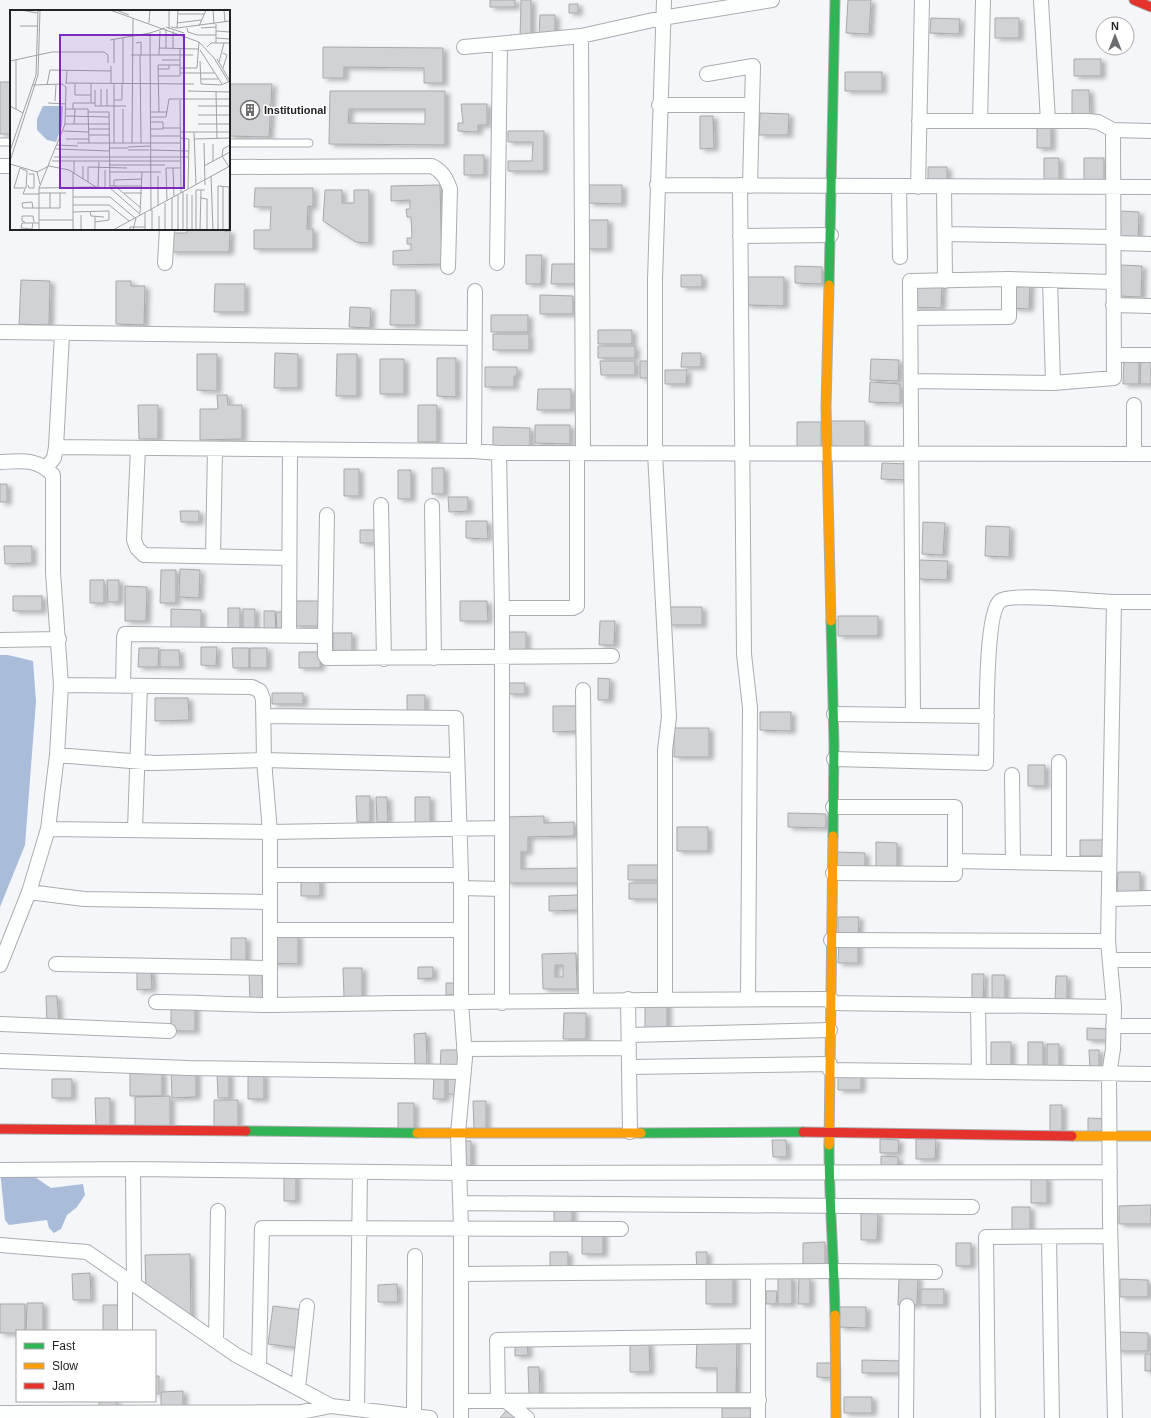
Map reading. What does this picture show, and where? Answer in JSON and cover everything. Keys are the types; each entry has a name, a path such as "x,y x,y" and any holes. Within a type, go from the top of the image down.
{"street":[{"path":"664,0 659,105 655,280 655,453 669,717 665,750 665,999"},
{"path":"464,47 500,45 581,36 662,18 772,0"},
{"path":"835,0 833,186 826,407 834,714 829,1205 834,1271 836,1418"},
{"path":"918,187 922,0"},
{"path":"980,121 983,0"},
{"path":"1041,0 1048,122"},
{"path":"1134,0 1151,7"},
{"path":"502,608 573,608 577,606 580,453 581,36"},
{"path":"497,263 500,45"},
{"path":"707,74 753,66 752,105 740,236 744,654 750,708 748,999"},
{"path":"659,105 752,105"},
{"path":"920,121 1098,122 1113,130 1151,131"},
{"path":"911,381 1053,383 1114,378 1112,240 1113,130"},
{"path":"230,167 432,166 440,170 450,189 448,267"},
{"path":"657,185 1151,187"},
{"path":"899,186 900,257"},
{"path":"944,187 945,281"},
{"path":"165,263 167,230"},
{"path":"945,234 1112,240 1151,244"},
{"path":"740,236 831,235"},
{"path":"913,715 910,281 1009,279 1113,282"},
{"path":"910,318 1009,317 1009,279"},
{"path":"1050,280 1053,383"},
{"path":"474,451 475,291"},
{"path":"1113,305 1151,306"},
{"path":"0,332 62,334 474,338"},
{"path":"46,468 54,458 56,447 62,334"},
{"path":"1114,354 1151,355"},
{"path":"1134,405 1134,453"},
{"path":"56,447 474,451 499,454 1151,454"},
{"path":"138,448 134,540 137,548 144,555 289,558"},
{"path":"214,556 215,449"},
{"path":"289,635 290,450"},
{"path":"499,454 502,608 502,1003"},
{"path":"0,462 23,461 38,463 53,475 53,572 59,639 61,685 57,755 48,829 29,892 0,965"},
{"path":"381,505 384,659"},
{"path":"432,506 434,658"},
{"path":"327,514 325,636 325,655 327,658 384,659 612,656"},
{"path":"834,759 986,763 989,633 996,606 1001,600 1008,598 1025,598 1151,602"},
{"path":"1114,602 1108,941 1114,1006 1113,1049 1109,1074 1110,1236 1115,1418"},
{"path":"123,686 125,634 325,636"},
{"path":"0,640 59,639"},
{"path":"61,685 252,687 260,691 263,699 264,760 270,832 270,1005"},
{"path":"135,829 140,686"},
{"path":"583,690 586,1000"},
{"path":"834,714 987,716"},
{"path":"264,716 456,718 456,765 461,881 461,1002 464,1049 464,1072 458,1133 461,1228 461,1418"},
{"path":"57,755 137,762 264,760 456,765"},
{"path":"1059,762 1059,863"},
{"path":"1012,775 1013,862"},
{"path":"833,807 955,807 955,874 833,873"},
{"path":"48,829 270,832 459,827 502,828"},
{"path":"955,861 1109,864"},
{"path":"270,875 461,881 502,889"},
{"path":"29,892 84,899 270,902"},
{"path":"1109,899 1151,898"},
{"path":"270,930 461,930"},
{"path":"831,940 1108,941"},
{"path":"1110,960 1151,960"},
{"path":"56,964 270,968"},
{"path":"628,999 630,1132"},
{"path":"156,1002 270,1005 461,1002 502,1003 628,999 748,999 978,1005 1114,1006"},
{"path":"978,1005 979,1072"},
{"path":"0,1024 169,1031"},
{"path":"1113,1026 1151,1026"},
{"path":"464,1049 629,1042 830,1030"},
{"path":"0,1061 188,1068 464,1072"},
{"path":"629,1067 830,1067 979,1072 1151,1074"},
{"path":"0,1129 458,1133 829,1132 1110,1138 1151,1136"},
{"path":"0,1170 133,1169 459,1173 1110,1172"},
{"path":"125,1330 130,1282 133,1169"},
{"path":"357,1409 358,1228 360,1172"},
{"path":"460,1203 972,1207"},
{"path":"216,1341 218,1211"},
{"path":"259,1367 262,1228 621,1229"},
{"path":"988,1418 986,1237 1110,1236"},
{"path":"1049,1237 1052,1418"},
{"path":"0,1244 86,1252 236,1355 331,1406"},
{"path":"414,1256 414,1416"},
{"path":"461,1274 834,1271 935,1272"},
{"path":"758,1272 758,1418"},
{"path":"298,1388 307,1306"},
{"path":"906,1418 907,1306"},
{"path":"502,1401 497,1340 758,1336"},
{"path":"461,1401 759,1400"},
{"path":"502,1401 527,1418"},
{"path":"0,1413 125,1411 301,1412 331,1406 430,1418"}],"lane":[{"path":"230,143 309,143"}],"water":[{"path":"0,655 8,655 33,661 36,701 25,845 0,907"},
{"path":"0,1170 32,1175 51,1188 83,1184 85,1195 77,1207 67,1215 61,1229 54,1233 49,1228 47,1220 9,1225 5,1220"}],"building":[{"path":"490,0 515,0 515,7 490,7"},
{"path":"521,0 531,0 531,39 520,39"},
{"path":"848,0 871,0 869,34 846,33"},
{"path":"569,4 578,4 578,13 569,13"},
{"path":"540,15 555,15 555,37 539,36"},
{"path":"931,18 960,19 959,34 930,33"},
{"path":"995,18 1019,18 1019,38 995,38"},
{"path":"323,47 443,48 443,83 424,83 424,68 344,67 344,78 323,78"},
{"path":"1074,59 1101,59 1101,76 1074,76"},
{"path":"845,72 882,72 882,91 845,91"},
{"path":"0,82 10,82 10,134 0,134"},
{"name":"Institutional","path":"230,84 272,84 269,137 230,136"},
{"path":"1072,90 1089,90 1090,118 1072,118"},
{"path":"330,91 445,91 445,145 329,144","holes":["349,109 425,109 425,124 348,123"]},
{"path":"461,104 487,104 487,125 478,125 478,132 458,131 458,123 463,123"},
{"path":"760,113 789,114 788,135 759,135"},
{"path":"700,116 713,116 714,148 700,149"},
{"path":"1037,125 1051,125 1051,148 1037,148"},
{"path":"508,131 544,131 544,171 508,171 508,161 532,161 533,142 508,142"},
{"path":"464,155 484,155 484,175 464,175"},
{"path":"1044,158 1059,158 1059,184 1044,184"},
{"path":"1084,158 1104,158 1104,181 1084,181"},
{"path":"928,167 947,167 947,183 928,182"},
{"path":"440,185 442,264 393,265 393,251 411,250 411,244 407,244 407,238 412,238 411,217 407,217 406,209 410,209 410,200 391,201 391,186"},
{"path":"589,185 622,185 622,204 589,203"},
{"path":"255,188 313,188 313,207 308,206 307,229 313,229 313,249 254,249 254,230 270,230 271,207 254,207"},
{"path":"325,190 342,190 342,203 354,203 354,190 369,190 369,243 356,242 323,221"},
{"path":"1120,211 1139,212 1138,240 1119,240"},
{"path":"587,220 608,220 608,249 586,249"},
{"path":"187,230 230,231 229,252 171,252 171,233 187,233"},
{"path":"526,255 542,255 541,284 526,284"},
{"path":"552,264 575,264 575,284 551,284"},
{"path":"1121,265 1142,266 1141,297 1119,296"},
{"path":"795,266 822,267 822,284 795,283"},
{"path":"681,275 702,275 702,287 681,287"},
{"path":"746,277 784,277 784,306 746,305"},
{"path":"21,280 50,281 49,325 19,324"},
{"path":"116,281 131,281 131,286 145,286 144,325 116,324"},
{"path":"1013,281 1030,281 1029,309 1012,308"},
{"path":"913,283 942,284 941,308 912,307"},
{"path":"215,284 245,284 245,312 214,312"},
{"path":"391,290 416,290 416,325 390,325"},
{"path":"540,295 573,296 573,314 540,314"},
{"path":"350,307 371,308 370,328 349,327"},
{"path":"491,315 528,315 528,332 491,332"},
{"path":"598,330 632,330 632,344 598,344"},
{"path":"493,334 529,334 529,350 493,350"},
{"path":"598,346 635,346 635,358 598,358"},
{"path":"275,353 298,354 298,388 274,388"},
{"path":"682,353 701,353 701,367 681,367"},
{"path":"197,354 217,354 217,391 197,390"},
{"path":"337,354 357,354 357,396 336,396"},
{"path":"1124,357 1139,357 1139,384 1123,384"},
{"path":"1141,357 1151,357 1151,384 1140,384"},
{"path":"437,358 456,358 456,397 437,396"},
{"path":"380,359 404,359 404,394 380,394"},
{"path":"871,359 899,360 898,381 870,380"},
{"path":"600,361 635,361 635,375 601,375"},
{"path":"640,361 654,361 654,378 640,378"},
{"path":"485,367 517,367 517,376 514,376 514,387 485,387"},
{"path":"665,370 687,370 686,384 665,384"},
{"path":"870,382 900,384 900,403 869,402"},
{"path":"538,389 571,389 571,410 537,410"},
{"path":"217,395 227,395 228,405 242,405 242,439 200,440 200,409 218,409"},
{"path":"138,405 158,405 158,439 139,439"},
{"path":"418,405 437,405 437,442 418,442"},
{"path":"831,421 865,421 865,447 831,448"},
{"path":"797,422 821,422 821,448 797,448"},
{"path":"535,425 570,425 570,444 535,443"},
{"path":"493,427 530,428 530,446 493,446"},
{"path":"882,463 909,464 908,480 881,479"},
{"path":"432,468 444,468 444,494 432,494"},
{"path":"344,469 359,469 359,496 344,496"},
{"path":"398,470 411,470 411,499 398,499"},
{"path":"0,484 7,484 7,502 0,502"},
{"path":"448,497 468,497 468,511 449,512"},
{"path":"180,511 199,511 199,522 181,522"},
{"path":"466,521 487,521 488,539 466,538"},
{"path":"923,522 945,523 943,555 922,554"},
{"path":"986,526 1010,527 1009,557 985,556"},
{"path":"360,530 380,530 380,543 360,543"},
{"path":"4,546 32,546 32,563 5,564"},
{"path":"918,560 948,561 947,580 917,579"},
{"path":"180,569 200,570 199,598 179,597"},
{"path":"161,570 176,570 176,603 160,603"},
{"path":"90,580 104,580 104,603 90,603"},
{"path":"107,580 119,580 119,602 108,602"},
{"path":"125,586 147,587 146,621 125,621"},
{"path":"13,596 42,596 42,611 13,611"},
{"path":"296,601 324,601 323,626 296,626"},
{"path":"460,601 487,601 488,621 460,621"},
{"path":"668,607 702,607 702,625 668,625"},
{"path":"228,608 240,608 240,631 228,632"},
{"path":"171,609 201,610 201,630 171,629"},
{"path":"243,609 255,609 255,631 243,631"},
{"path":"264,611 275,611 276,633 264,633"},
{"path":"276,612 285,612 286,631 277,631"},
{"path":"838,616 878,616 878,636 838,636"},
{"path":"600,621 615,621 614,645 599,645"},
{"path":"506,632 526,632 526,654 506,654"},
{"path":"333,633 352,633 352,654 333,654"},
{"path":"201,647 217,647 216,666 201,665"},
{"path":"139,648 159,648 158,667 138,667"},
{"path":"232,648 249,648 249,668 233,668"},
{"path":"250,648 267,648 267,668 250,668"},
{"path":"160,650 179,650 180,667 160,667"},
{"path":"299,652 321,652 320,668 299,668"},
{"path":"598,678 610,679 609,700 598,700"},
{"path":"508,683 525,683 525,694 508,694"},
{"path":"272,693 303,693 303,704 272,704"},
{"path":"407,695 425,695 425,715 407,715"},
{"path":"155,698 188,698 189,720 155,721"},
{"path":"553,706 577,706 577,731 553,732"},
{"path":"760,712 791,712 791,731 760,730"},
{"path":"674,728 709,728 709,757 674,757"},
{"path":"1028,765 1045,765 1045,786 1028,786"},
{"path":"356,796 370,796 370,822 357,822"},
{"path":"376,797 387,797 388,822 377,822"},
{"path":"415,797 430,797 430,824 415,824"},
{"path":"788,813 826,814 826,828 788,827"},
{"path":"544,816 544,823 574,822 574,836 528,837 528,852 521,852 521,869 582,868 583,883 507,883 505,817"},
{"path":"677,827 708,827 708,851 677,851"},
{"path":"1080,840 1105,840 1105,856 1080,856"},
{"path":"876,842 897,843 897,872 876,871"},
{"path":"837,852 865,853 865,871 837,871"},
{"path":"628,865 662,865 662,880 628,880"},
{"path":"1118,872 1140,872 1140,893 1117,893"},
{"path":"301,878 320,878 320,896 301,896"},
{"path":"629,883 662,883 662,899 629,899"},
{"path":"578,895 578,910 549,911 549,896"},
{"path":"838,917 859,917 858,939 838,939"},
{"path":"298,934 298,964 271,963 272,935"},
{"path":"231,938 246,938 246,965 231,965"},
{"path":"839,943 858,943 858,963 838,963"},
{"path":"576,953 577,989 543,989 542,954","holes":["555,965 563,965 563,977 555,977"]},
{"path":"418,967 433,967 433,978 418,979"},
{"path":"343,968 362,968 362,997 344,997"},
{"path":"137,969 151,969 152,989 137,990"},
{"path":"249,972 262,972 263,1002 250,1002"},
{"path":"972,974 984,974 983,1003 972,1003"},
{"path":"992,975 1005,975 1005,1002 992,1002"},
{"path":"1056,976 1067,976 1067,1000 1055,1000"},
{"path":"446,983 459,983 459,995 446,995"},
{"path":"46,996 57,996 59,1024 47,1025"},
{"path":"645,1002 667,1002 667,1031 645,1032"},
{"path":"171,1005 195,1005 195,1031 171,1031"},
{"path":"564,1013 586,1013 586,1039 563,1039"},
{"path":"1087,1028 1110,1029 1110,1040 1087,1040"},
{"path":"426,1033 427,1065 415,1065 414,1034"},
{"path":"991,1042 1011,1042 1011,1068 991,1068"},
{"path":"1028,1042 1043,1042 1043,1068 1028,1068"},
{"path":"1047,1044 1059,1044 1059,1067 1047,1067"},
{"path":"441,1050 462,1050 462,1069 440,1069"},
{"path":"1089,1050 1099,1050 1099,1069 1090,1069"},
{"path":"162,1071 162,1096 130,1096 130,1072"},
{"path":"171,1071 196,1071 196,1097 172,1098"},
{"path":"217,1073 229,1073 229,1098 218,1098"},
{"path":"434,1073 445,1073 445,1099 433,1099"},
{"path":"448,1073 461,1074 461,1094 448,1094"},
{"path":"248,1074 264,1074 264,1099 248,1099"},
{"path":"838,1074 861,1074 861,1090 838,1090"},
{"path":"52,1079 72,1079 72,1098 52,1098"},
{"path":"170,1096 170,1128 135,1129 135,1097"},
{"path":"95,1098 110,1098 110,1127 96,1127"},
{"path":"214,1100 238,1100 238,1129 214,1129"},
{"path":"473,1101 486,1101 486,1129 474,1129"},
{"path":"398,1103 414,1103 414,1130 398,1130"},
{"path":"1050,1105 1062,1105 1062,1131 1050,1131"},
{"path":"1088,1118 1107,1119 1107,1132 1088,1132"},
{"path":"880,1139 899,1140 898,1153 880,1153"},
{"path":"916,1139 936,1139 935,1159 916,1159"},
{"path":"772,1140 786,1140 787,1157 773,1157"},
{"path":"460,1141 471,1141 471,1168 460,1168"},
{"path":"881,1156 898,1157 898,1170 881,1169"},
{"path":"284,1174 296,1174 296,1201 284,1201"},
{"path":"1031,1177 1047,1177 1047,1203 1031,1203"},
{"path":"572,1205 572,1226 554,1227 554,1206"},
{"path":"1151,1205 1151,1224 1119,1224 1119,1206"},
{"path":"1012,1207 1030,1207 1030,1235 1012,1235"},
{"path":"861,1212 878,1212 877,1240 861,1240"},
{"path":"582,1232 603,1232 603,1254 582,1254"},
{"path":"825,1242 825,1268 803,1268 803,1243"},
{"path":"956,1243 971,1243 971,1266 956,1266"},
{"path":"550,1252 568,1252 568,1270 550,1269"},
{"path":"696,1252 707,1252 707,1270 697,1271"},
{"path":"190,1254 191,1320 146,1291 145,1255"},
{"path":"90,1273 91,1300 73,1300 72,1274"},
{"path":"706,1276 733,1276 733,1304 706,1304"},
{"path":"778,1277 792,1277 792,1304 778,1304"},
{"path":"899,1277 918,1277 917,1305 898,1305"},
{"path":"799,1278 810,1278 810,1304 798,1304"},
{"path":"1120,1279 1148,1280 1148,1297 1120,1297"},
{"path":"397,1284 398,1302 378,1302 378,1285"},
{"path":"921,1289 944,1289 944,1305 921,1305"},
{"path":"766,1291 777,1291 776,1304 766,1304"},
{"path":"27,1303 43,1303 43,1330 26,1330"},
{"path":"0,1304 25,1304 25,1330 16,1330 16,1333 0,1333"},
{"path":"103,1305 120,1305 124,1330 103,1330"},
{"path":"273,1306 303,1310 299,1348 268,1344"},
{"path":"839,1307 866,1307 866,1328 839,1327"},
{"path":"1118,1332 1148,1333 1148,1351 1117,1351"},
{"path":"697,1338 737,1339 736,1398 717,1397 717,1368 696,1368"},
{"path":"527,1342 528,1355 515,1356 515,1343"},
{"path":"630,1342 649,1342 650,1372 630,1372"},
{"path":"1145,1354 1151,1354 1151,1371 1145,1371"},
{"path":"862,1360 902,1361 902,1373 862,1373"},
{"path":"817,1363 834,1363 834,1378 817,1377"},
{"path":"528,1367 539,1367 540,1396 529,1397"},
{"path":"156,1376 159,1376 159,1394 156,1394"},
{"path":"183,1391 183,1408 161,1408 161,1392"},
{"path":"844,1397 872,1397 872,1413 844,1413"},
{"path":"99,1402 117,1402 117,1407 99,1407"},
{"path":"510,1406 524,1418 500,1418"},
{"path":"722,1408 753,1408 753,1418 722,1418"}],"traffic: fast":[{"path":"829,285 835,0"},
{"path":"831,621 834,745 833,836"},
{"path":"246,1131 417,1133"},
{"path":"641,1133 803,1132"},
{"path":"829,1145 835,1315"}],"traffic: slow":[{"path":"829,285 826,407 831,621"},
{"path":"829,1145 833,836"},
{"path":"417,1133 641,1133"},
{"path":"1072,1136 1151,1136"},
{"path":"835,1315 836,1418"}],"traffic: jam":[{"path":"1134,0 1151,7"},
{"path":"0,1129 246,1131"},
{"path":"803,1132 1072,1136"}],"place":[{"name":"Institutional","path":"250,110"}]}
